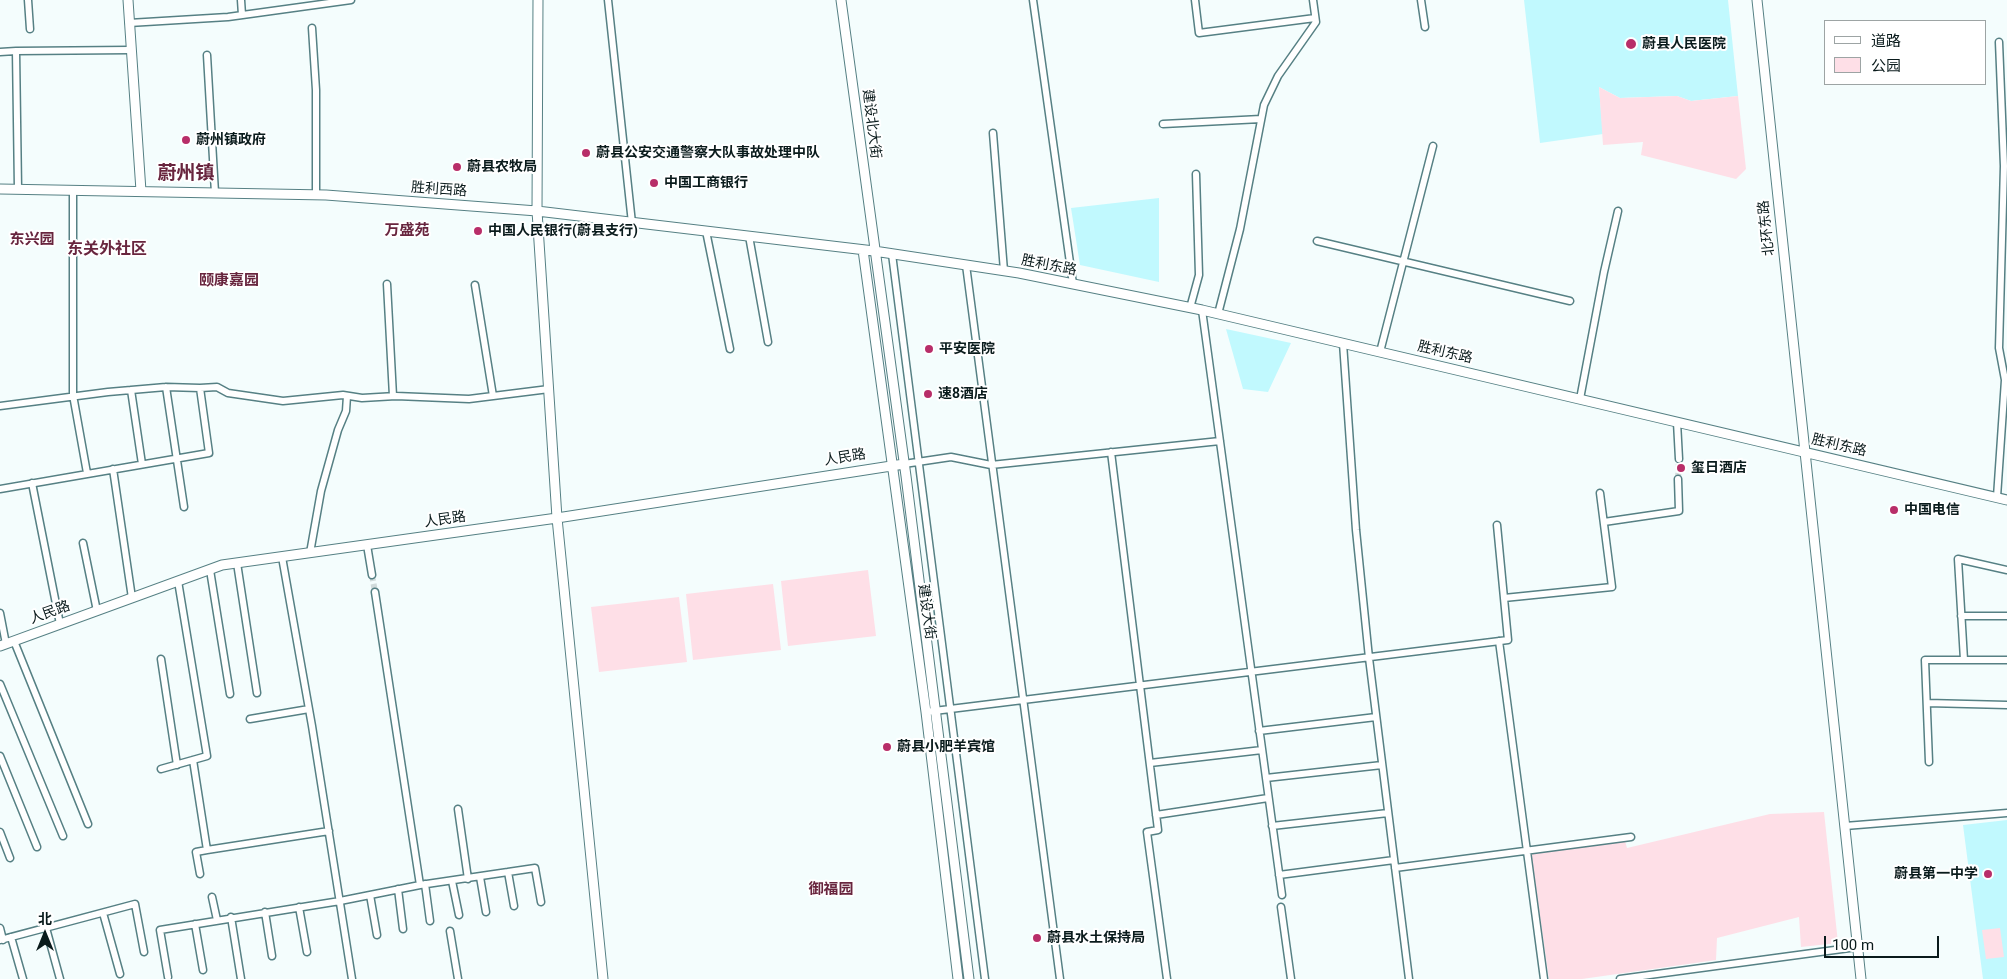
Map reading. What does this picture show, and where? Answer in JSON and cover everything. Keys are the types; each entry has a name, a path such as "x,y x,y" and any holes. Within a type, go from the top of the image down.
{"main road":[{"path":"128,0 140,191"},
{"path":"538,0 537,211 557,518 603,979"},
{"name":"建设北大街","path":"841,0 874,251"},
{"name":"北环东路","path":"1756,0 1806,453 1828,686 1861,979"},
{"name":"胜利西路","path":"0,189 316,195 537,211 874,251"},
{"name":"建设大街","path":"863,250 926,712 958,979"},
{"name":"胜利东路","path":"874,251 1004,271 1202,310 2007,500"},
{"name":"建设大街","path":"874,251 904,464 969,979"},
{"name":"人民路","path":"6,644 178,581 237,563 557,518 904,464"}],"street":[{"path":"28,0 30,29"},
{"path":"241,0 242,15"},
{"path":"129,24 242,15 351,0"},
{"path":"608,0 632,223"},
{"path":"1033,0 1073,284"},
{"path":"1195,0 1199,33 1316,18"},
{"path":"1218,314 1240,229 1264,104 1278,76 1316,22 1313,0"},
{"path":"1421,0 1425,27"},
{"path":"312,28 316,90 316,195"},
{"path":"1998,497 2005,380 2000,348 2004,166 1999,42"},
{"path":"0,52 130,50"},
{"path":"16,51 18,189"},
{"path":"207,54 215,193"},
{"path":"1163,124 1261,119"},
{"path":"994,132 1004,271"},
{"path":"1380,352 1433,146"},
{"path":"1190,308 1198,275 1196,174"},
{"path":"73,190 73,395 87,473"},
{"path":"1580,399 1618,211"},
{"path":"706,231 730,349"},
{"path":"749,236 768,342"},
{"path":"1317,241 1570,302"},
{"path":"892,254 985,979"},
{"path":"966,265 1060,979"},
{"path":"387,284 393,396"},
{"path":"475,285 493,396"},
{"path":"1202,310 1282,895"},
{"path":"1343,343 1356,530 1369,658 1409,979"},
{"path":"0,406 73,395 166,387 200,388 217,386 228,393 283,401 347,396 362,398 393,396 468,399 549,389"},
{"path":"166,387 184,507"},
{"path":"0,489 209,453 200,388"},
{"path":"131,390 142,464"},
{"path":"310,553 321,491 338,430 346,411 347,396"},
{"path":"1677,422 1679,459"},
{"path":"904,464 951,457 991,464 1220,441"},
{"path":"1111,452 1158,830 1148,832 1166,979"},
{"path":"113,469 132,598"},
{"path":"1604,522 1679,511 1678,479"},
{"path":"32,483 60,624"},
{"path":"1504,598 1612,587 1600,493"},
{"path":"926,712 1508,640 1497,525"},
{"path":"83,544 97,611"},
{"path":"367,545 372,575"},
{"path":"282,557 309,709 352,979"},
{"path":"1964,660 1958,559 2007,570"},
{"path":"237,563 257,693"},
{"path":"210,570 230,694"},
{"path":"161,769 207,756 178,581"},
{"path":"375,592 422,884 430,921"},
{"path":"0,613 6,644 88,824"},
{"path":"1961,616 2007,616"},
{"path":"1498,641 1544,979"},
{"path":"161,659 176,764"},
{"path":"1929,762 1925,660 2007,660"},
{"path":"0,684 63,836"},
{"path":"1927,703 2007,705"},
{"path":"250,719 309,709"},
{"path":"1259,731 1376,717"},
{"path":"1150,763 1262,750"},
{"path":"0,756 37,846"},
{"path":"193,760 207,850"},
{"path":"1266,778 1382,765"},
{"path":"1156,815 1268,798"},
{"path":"458,809 468,879"},
{"path":"1272,826 1388,812"},
{"path":"1845,826 2007,813"},
{"path":"200,874 196,852 328,831"},
{"path":"0,832 10,858"},
{"path":"1279,874 1527,851 1631,837"},
{"path":"168,977 160,930 231,917 340,901 422,884 535,868 541,902"},
{"path":"508,872 514,906"},
{"path":"480,877 486,912"},
{"path":"452,881 459,915"},
{"path":"398,889 404,929"},
{"path":"370,895 376,935"},
{"path":"212,896 217,920"},
{"path":"0,928 2,940 135,904 144,952"},
{"path":"299,907 307,952"},
{"path":"1281,907 1291,979"},
{"path":"265,912 272,956"},
{"path":"103,913 120,974"},
{"path":"231,917 242,979"},
{"path":"195,924 203,970"},
{"path":"46,928 60,979"},
{"path":"450,930 458,979"},
{"path":"11,938 23,979"},
{"path":"1620,979 1640,978 1857,947"}],"shaded area":[{"name":"蔚县人民医院","path":"1524,0 1728,0 1738,96 1691,101 1677,96 1620,98 1599,87 1603,134 1540,143"},
{"path":"1159,198 1159,282 1080,265 1071,208"},
{"path":"1226,329 1291,343 1268,392 1243,389"},
{"name":"蔚县第一中学","path":"2007,820 2007,979 1983,979 1963,825"}],"green space":[{"path":"1599,87 1620,98 1677,96 1691,101 1738,96 1746,169 1736,179 1641,155 1643,142 1603,145"},
{"path":"868,570 876,636 788,646 781,581"},
{"path":"773,584 781,650 693,660 686,594"},
{"path":"679,597 687,662 599,672 591,607"},
{"path":"1824,812 1838,943 1801,947 1799,917 1717,938 1716,960 1582,979 1549,979 1531,853 1625,841 1627,848 1770,814"},
{"path":"2000,928 2004,957 1986,959 1982,930"}],"tunnel":[{"path":"1678,479 1679,459"},
{"path":"372,575 375,592"}],"place":[{"name":"蔚县人民医院","path":"1631,44"},
{"name":"蔚州镇政府","path":"186,140"},
{"name":"蔚县公安交通警察大队事故处理中队","path":"586,153"},
{"name":"蔚县农牧局","path":"457,167"},
{"name":"中国工商银行","path":"654,183"},
{"name":"中国人民银行(蔚县支行)","path":"478,231"},
{"name":"平安医院","path":"929,349"},
{"name":"速8酒店","path":"928,394"},
{"name":"玺日酒店","path":"1681,468"},
{"name":"中国电信","path":"1894,510"},
{"name":"蔚县小肥羊宾馆","path":"887,747"},
{"name":"蔚县第一中学","path":"1988,874"},
{"name":"蔚县水土保持局","path":"1037,938"}],"district":[{"name":"蔚州镇","path":"186,174"},
{"name":"万盛苑","path":"407,231"},
{"name":"东兴园","path":"32,240"},
{"name":"东关外社区","path":"107,250"},
{"name":"颐康嘉园","path":"229,281"},
{"name":"御福园","path":"831,890"}]}
